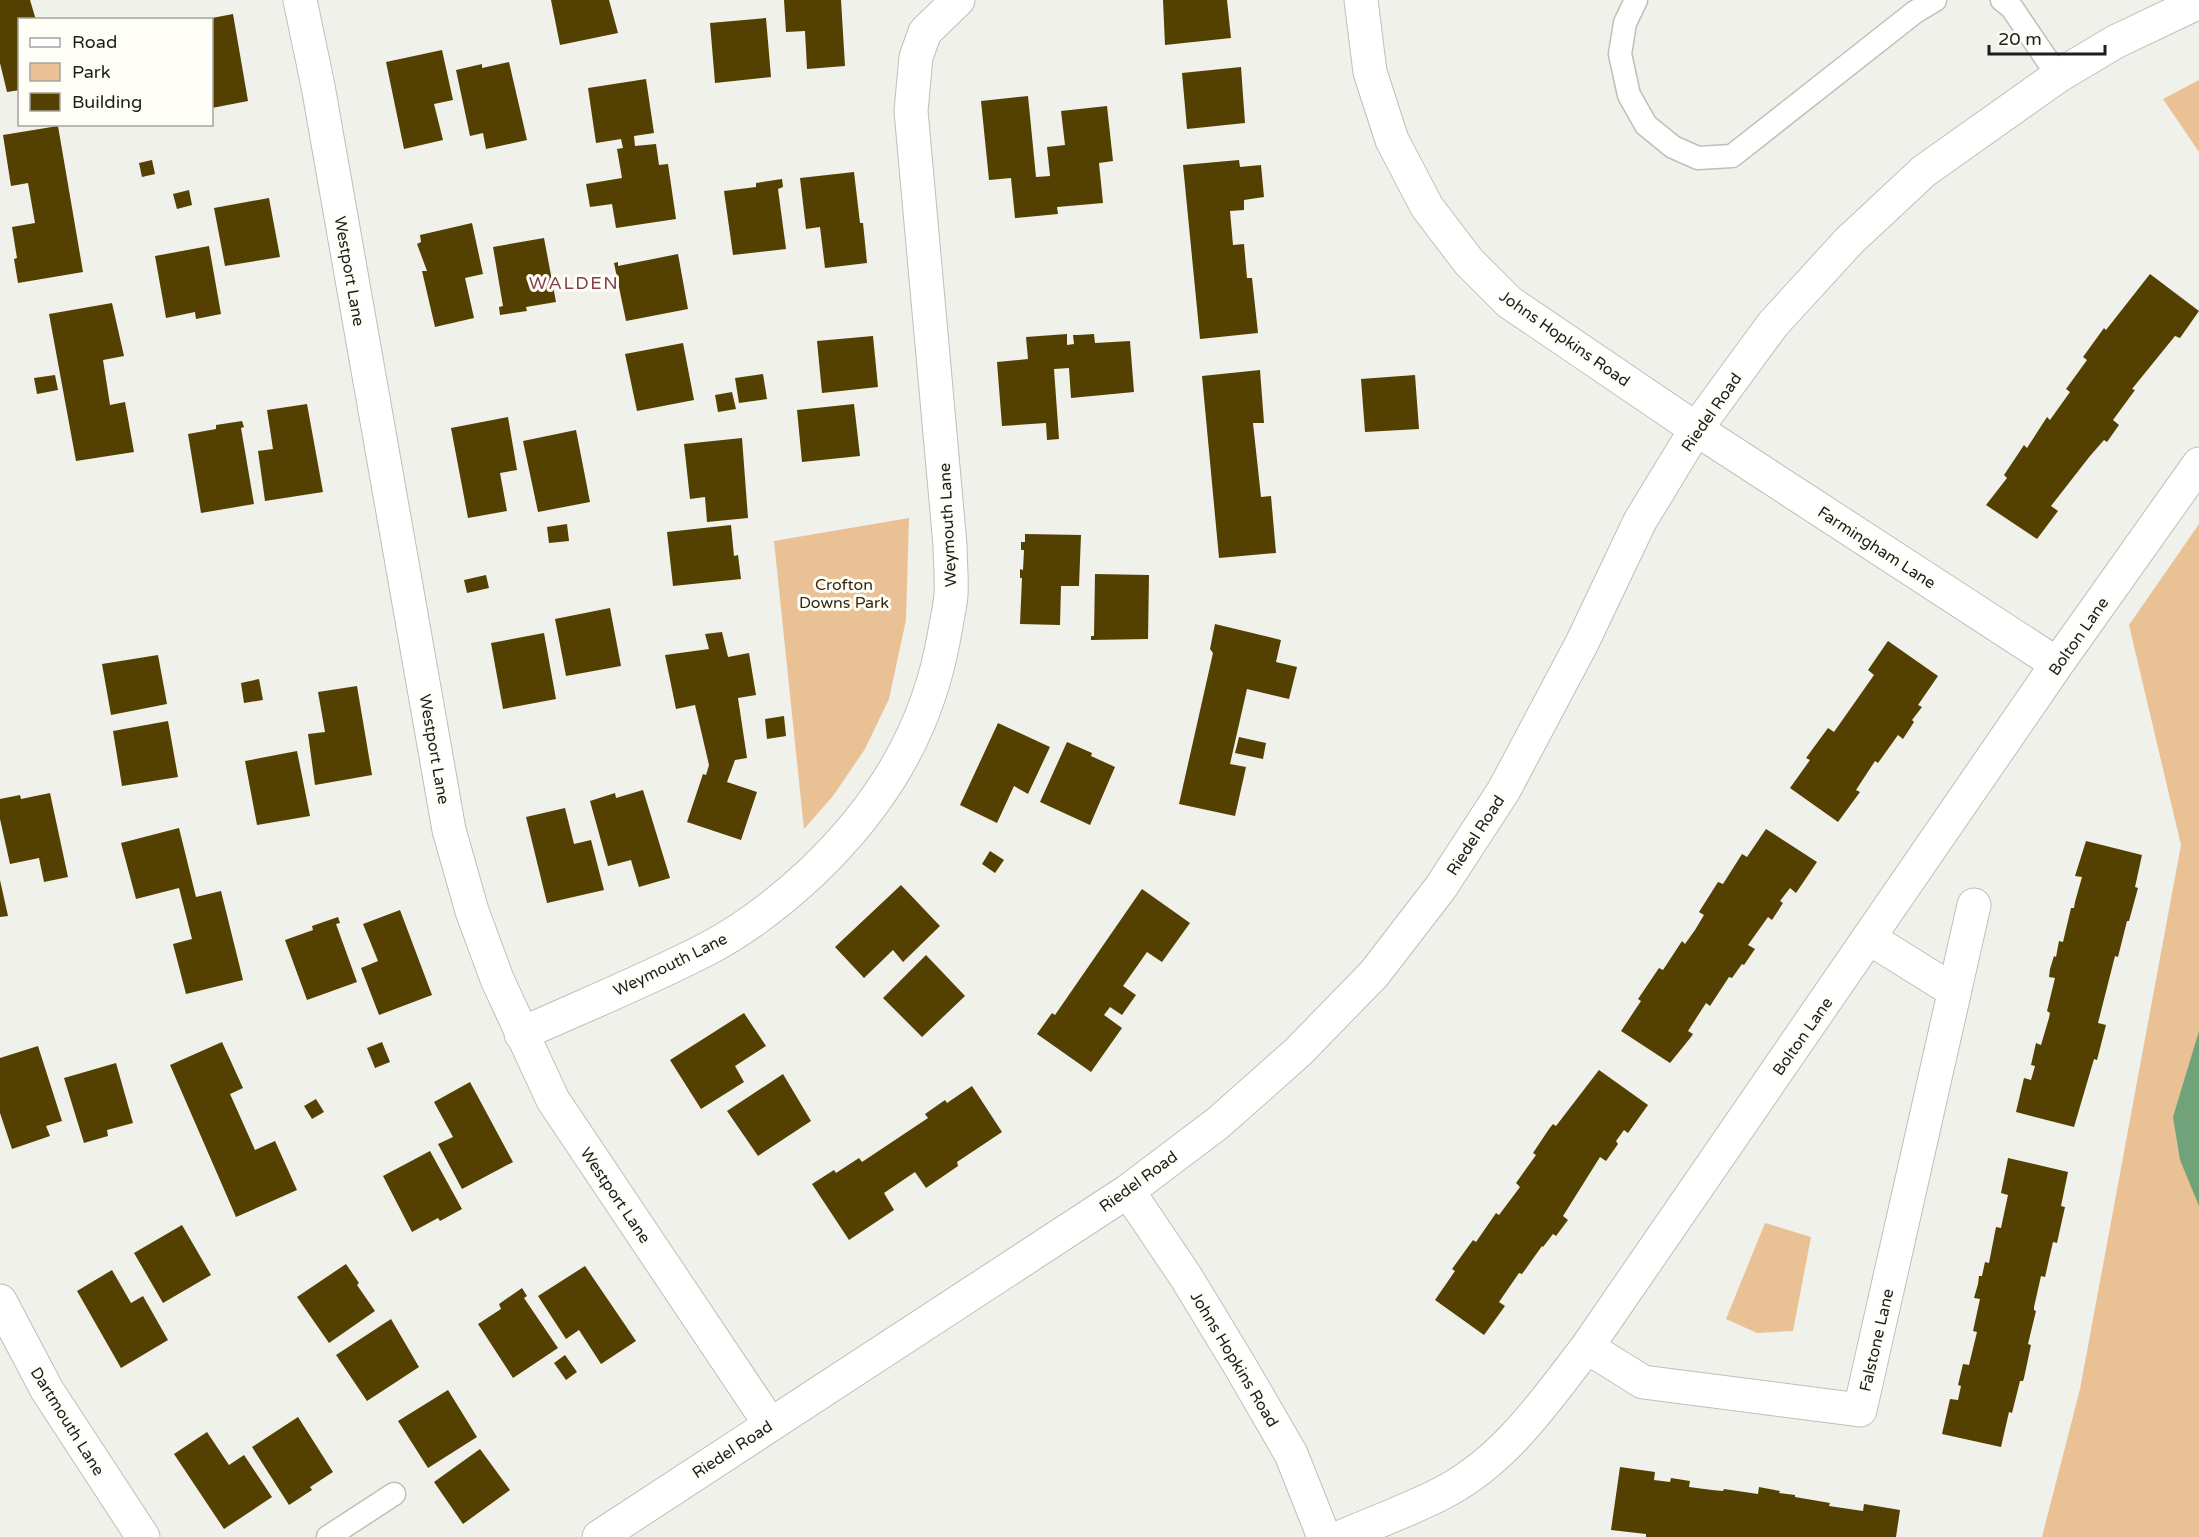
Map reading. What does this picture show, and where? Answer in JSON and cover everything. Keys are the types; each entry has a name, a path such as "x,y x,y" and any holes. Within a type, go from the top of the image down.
{"street":[{"name":"Westport Lane","path":"300,0 318,86 449,830 472,911 497,979 553,1100 770,1424"},
{"name":"Weymouth Lane","path":"521,1034 708,949 750,923 791,891 828,857 868,812 900,763 921,721 942,650 951,596 950,545 912,111 916,57 925,32 958,0"},
{"name":"Johns Hopkins Road","path":"1361,0 1370,72 1392,140 1427,207 1469,262 1509,302 1696,429"},
{"name":"Riedel Road","path":"598,1537 1128,1191 1218,1123 1298,1052 1374,974 1441,887 1504,790 1582,643 1640,521 1696,429 1773,324 1849,240 1924,171 2058,76 2115,42 2199,2"},
{"name":"Farmingham Lane","path":"1696,429 2057,664"},
{"name":"Bolton Lane","path":"1341,1537 1446,1491 1472,1475 1507,1445 1536,1413 1587,1347 2057,664 2199,464"},
{"name":"Falstone Lane","path":"1587,1347 1643,1382 1860,1410 1974,905"},
{"path":"1869,938 1954,992"},
{"name":"Johns Hopkins Road","path":"1128,1191 1186,1277 1291,1454 1324,1537"},
{"name":"Dartmouth Lane","path":"0,1301 47,1390 143,1537"}],"lane":[{"path":"1636,0 1625,23 1620,54 1629,95 1646,125 1673,147 1698,158 1732,156 1916,12 1935,0"},
{"path":"2002,0 2012,8 2058,76"},
{"path":"328,1537 394,1494"}],"green space":[{"path":"2199,80 2199,152 2163,99"},
{"name":"Crofton Downs Park","path":"909,518 906,620 889,699 865,749 833,796 804,829 774,541"},
{"path":"2199,524 2199,1537 2042,1537 2080,1389 2181,845 2129,625"},
{"path":"1765,1223 1811,1237 1793,1331 1757,1333 1726,1319"}],"shaded area":[{"path":"2199,1031 2199,1206 2180,1160 2173,1117"}],"building":[{"path":"0,0 30,0 35,18 18,18 18,90 7,92 0,63"},
{"path":"551,0 609,0 618,33 560,45"},
{"path":"784,0 841,0 845,66 807,69 805,31 786,32"},
{"path":"1163,0 1227,0 1231,38 1165,45"},
{"path":"233,14 248,101 213,108 212,18"},
{"path":"766,18 771,77 715,83 710,23"},
{"path":"442,50 453,100 434,104 443,140 404,149 386,62"},
{"path":"509,62 527,140 486,149 483,133 470,136 456,70 482,64 482,68"},
{"path":"1241,67 1245,123 1187,129 1182,73"},
{"path":"646,79 654,133 634,136 635,146 656,144 659,165 668,164 676,219 616,228 612,204 590,207 586,184 622,178 617,149 623,148 621,139 596,143 588,88"},
{"path":"1028,96 1036,177 1050,176 1047,147 1065,145 1061,111 1107,106 1113,161 1099,163 1103,203 1057,207 1058,214 1015,218 1011,178 989,180 981,101"},
{"path":"58,126 83,272 18,283 12,227 35,223 28,183 11,186 3,135"},
{"path":"152,160 155,174 142,177 139,163"},
{"path":"1239,160 1240,167 1261,165 1264,197 1244,200 1244,210 1230,211 1233,245 1244,244 1247,278 1252,278 1258,333 1200,339 1183,165"},
{"path":"854,172 867,263 825,268 820,227 806,229 800,178"},
{"path":"782,179 783,187 778,189 786,249 733,255 724,191 756,187 756,183"},
{"path":"189,190 192,205 177,209 173,194"},
{"path":"269,198 280,257 225,266 214,208"},
{"path":"472,223 483,274 465,278 474,318 435,327 422,271 427,271 417,244 421,242 420,235"},
{"path":"544,238 556,302 526,307 527,311 500,315 499,307 503,306 493,247"},
{"path":"209,246 221,314 196,319 195,312 166,318 155,256"},
{"path":"678,254 688,309 626,321 614,263 618,262 618,266"},
{"path":"2150,274 2199,311 2180,338 2175,336 2132,389 2135,390 2113,420 2119,425 2107,442 2104,440 2090,456 2051,506 2058,511 2037,539 1986,505 2007,478 2004,475 2024,445 2027,448 2047,417 2050,420 2070,392 2066,389 2087,360 2083,357 2104,328 2106,330"},
{"path":"112,303 124,356 103,360 110,405 125,402 134,452 76,461 49,314"},
{"path":"1067,334 1067,345 1074,344 1073,335 1094,334 1095,343 1130,341 1134,392 1071,398 1069,368 1054,369 1059,439 1047,440 1046,423 1002,426 997,362 1028,359 1026,337"},
{"path":"873,336 878,387 822,393 817,341"},
{"path":"683,343 694,400 637,411 625,354"},
{"path":"1260,370 1264,423 1253,423 1261,497 1271,496 1276,553 1219,558 1202,376"},
{"path":"763,374 767,399 739,403 735,378"},
{"path":"55,375 58,390 37,394 34,378"},
{"path":"1415,375 1419,429 1365,432 1361,379"},
{"path":"732,392 736,409 718,412 715,395"},
{"path":"307,404 323,492 265,501 258,451 273,449 267,410"},
{"path":"854,404 860,456 802,462 797,410"},
{"path":"508,417 517,470 500,473 507,511 468,518 451,428"},
{"path":"242,421 244,427 241,428 254,504 201,513 188,434 216,429 216,425"},
{"path":"576,430 590,502 538,512 523,441"},
{"path":"742,438 748,518 707,522 705,497 690,499 684,444"},
{"path":"567,524 569,541 549,543 547,527"},
{"path":"731,525 734,556 738,555 741,579 673,586 667,532"},
{"path":"1025,534 1081,535 1079,586 1061,586 1060,625 1020,624 1022,578 1020,578 1020,569 1023,570 1024,550 1021,550 1021,542 1025,542"},
{"path":"1095,574 1149,575 1148,639 1091,640 1091,636 1094,636"},
{"path":"486,575 489,588 467,593 464,580"},
{"path":"610,608 621,666 566,676 555,619"},
{"path":"1215,624 1281,640 1276,662 1297,667 1289,699 1247,689 1230,764 1246,767 1235,816 1179,804 1213,653 1210,649"},
{"path":"722,632 728,657 749,653 756,695 738,698 747,758 735,760 727,782 757,792 741,840 687,822 703,774 706,775 709,765 695,705 676,709 665,655 709,649 705,634"},
{"path":"544,633 556,699 503,709 491,643"},
{"path":"1888,641 1938,676 1918,705 1922,707 1912,720 1914,722 1903,739 1898,735 1878,763 1875,761 1856,790 1860,792 1838,822 1790,788 1810,760 1806,758 1828,728 1834,732 1874,675 1868,670"},
{"path":"158,655 167,704 111,715 102,664"},
{"path":"259,679 263,700 244,703 241,683"},
{"path":"357,686 372,775 315,785 308,734 325,732 318,692"},
{"path":"784,716 786,736 767,739 765,719"},
{"path":"168,721 178,777 122,786 113,731"},
{"path":"998,723 1050,747 1028,794 1014,786 997,823 960,805"},
{"path":"1239,737 1266,743 1263,759 1235,753"},
{"path":"1067,742 1115,767 1090,825 1040,802"},
{"path":"297,751 310,816 257,825 245,761"},
{"path":"643,790 670,878 639,887 631,860 608,866 590,801 615,793 616,798"},
{"path":"50,793 68,877 44,882 39,858 10,864 0,819 0,799 20,795 21,799"},
{"path":"565,808 574,844 591,840 604,890 547,903 526,817"},
{"path":"179,828 196,897 221,891 243,980 186,994 173,944 192,939 179,888 136,899 121,843"},
{"path":"1766,829 1817,862 1796,893 1790,888 1780,901 1783,903 1772,920 1768,917 1748,945 1755,949 1732,978 1729,977 1710,1006 1706,1003 1688,1031 1693,1034 1670,1063 1621,1031 1641,1001 1638,999 1659,968 1663,970 1682,941 1685,944 1695,930 1704,915 1699,912 1718,882 1723,884 1742,854 1747,857"},
{"path":"2086,841 2142,855 2135,887 2138,888 2118,957 2115,956 2098,1023 2106,1025 2097,1060 2094,1059 2074,1127 2016,1112 2024,1078 2031,1080 2035,1066 2031,1065 2036,1043 2041,1045 2049,1018 2050,1013 2047,1011 2055,978 2049,977 2050,969 2054,956 2056,957 2059,941 2063,942 2071,908 2074,908 2082,877 2075,876"},
{"path":"990,851 1004,860 995,873 982,864"},
{"path":"0,880 8,916 0,917"},
{"path":"901,885 940,926 903,962 893,950 864,978 835,947"},
{"path":"1142,889 1190,923 1162,962 1147,952 1123,986 1136,995 1122,1015 1110,1007 1104,1015 1122,1028 1091,1072 1037,1034 1052,1013 1055,1015"},
{"path":"400,910 432,995 379,1015 361,968 378,961 363,924"},
{"path":"338,917 340,923 336,924 357,982 307,1000 285,940 313,930 312,926"},
{"path":"926,955 965,996 922,1037 883,998"},
{"path":"744,1013 766,1046 735,1066 744,1082 701,1109 670,1060"},
{"path":"222,1042 243,1088 230,1094 255,1150 275,1141 297,1190 236,1217 170,1065"},
{"path":"382,1042 390,1062 375,1068 367,1048"},
{"path":"38,1046 62,1121 46,1126 50,1136 12,1149 0,1113 0,1058"},
{"path":"116,1063 133,1123 107,1130 108,1136 84,1143 64,1078"},
{"path":"1599,1070 1648,1105 1628,1133 1624,1130 1616,1141 1618,1144 1606,1161 1600,1157 1563,1216 1568,1220 1556,1236 1553,1234 1542,1246 1522,1274 1519,1273 1499,1302 1505,1306 1484,1335 1435,1300 1455,1271 1452,1269 1473,1240 1476,1242 1496,1213 1499,1215 1520,1187 1516,1183 1536,1155 1533,1153 1549,1129 1553,1124 1556,1126"},
{"path":"783,1074 811,1121 758,1156 727,1111"},
{"path":"470,1082 513,1162 462,1189 438,1144 453,1137 434,1102"},
{"path":"972,1086 1002,1132 957,1162 958,1166 926,1188 915,1172 884,1193 894,1210 849,1240 812,1184 834,1170 836,1173 859,1158 862,1162 928,1118 925,1114 945,1100 947,1103"},
{"path":"316,1099 324,1112 312,1119 304,1106"},
{"path":"430,1151 462,1209 440,1221 438,1218 412,1232 383,1176"},
{"path":"2008,1158 2068,1172 2061,1206 2065,1207 2057,1243 2053,1242 2045,1277 2041,1276 2034,1307 2036,1311 2028,1344 2031,1345 2024,1378 2020,1381 2012,1413 2009,1412 2001,1447 1942,1434 1950,1399 1958,1400 1961,1386 1958,1385 1963,1364 1969,1365 1977,1332 1973,1331 1980,1299 1974,1298 1985,1262 1989,1263 1996,1227 2001,1228 2008,1195 2001,1193"},
{"path":"182,1225 211,1275 163,1303 134,1253"},
{"path":"346,1264 375,1311 329,1343 297,1297"},
{"path":"585,1266 636,1341 601,1364 579,1330 566,1339 538,1296"},
{"path":"112,1270 131,1303 143,1296 168,1340 121,1368 77,1291"},
{"path":"522,1288 527,1296 524,1298 558,1348 513,1378 478,1324 501,1309 499,1304"},
{"path":"391,1319 419,1367 367,1401 336,1355"},
{"path":"565,1355 577,1372 566,1380 554,1363"},
{"path":"448,1390 477,1437 428,1468 398,1421"},
{"path":"298,1417 333,1472 310,1487 312,1490 289,1505 252,1447"},
{"path":"207,1432 229,1465 244,1455 272,1497 224,1529 174,1454"},
{"path":"480,1449 510,1490 463,1524 434,1482"},
{"path":"1620,1467 1655,1472 1654,1480 1670,1482 1671,1478 1690,1481 1689,1487 1758,1494 1759,1487 1795,1495 1795,1497 1830,1503 1829,1506 1863,1511 1864,1504 1900,1510 1896,1537 1646,1537 1646,1534 1611,1530"}],"district":[{"name":"WALDEN","path":"574,283"}]}
